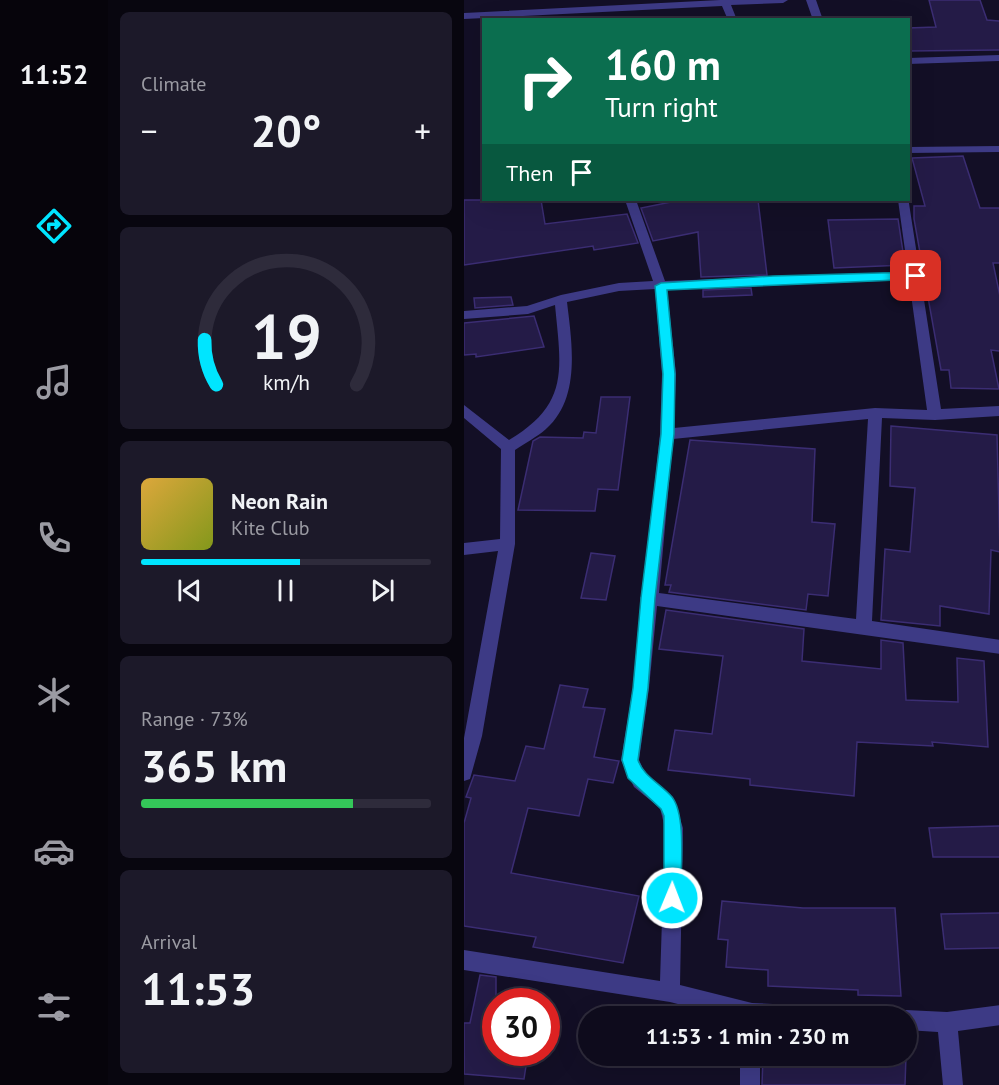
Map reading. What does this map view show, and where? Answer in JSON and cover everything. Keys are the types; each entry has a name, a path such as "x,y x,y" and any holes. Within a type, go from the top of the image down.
{"street":[{"path":"464,16 589,5 783,0"},
{"path":"811,0 817,18"},
{"path":"724,1 732,18"},
{"path":"910,61 1000,58"},
{"path":"910,150 1000,149"},
{"path":"630,201 647,241 661,286 669,374 667,434 648,598 641,688 630,760 634,772 667,804 672,816 670,992"},
{"path":"904,201 935,415"},
{"path":"464,315 528,310 561,299 619,287 777,279 916,276"},
{"path":"508,447 543,424 557,406 562,392 565,344 561,299"},
{"path":"464,410 508,447"},
{"path":"667,434 875,413 935,415 1000,411"},
{"path":"864,626 875,413"},
{"path":"464,773 473,736 507,544 508,447"},
{"path":"464,549 507,544"},
{"path":"648,598 864,626 1000,647"},
{"path":"464,960 670,992 720,1006"},
{"path":"917,1021 947,1022 1000,1015"},
{"path":"947,1022 953,1085"},
{"path":"750,1066 750,1085"}],"building":[{"path":"929,0 980,0 987,20 1000,21 1000,50 910,51 910,28 936,27"},
{"path":"963,156 980,208 1000,208 1000,263 993,263 1000,296 1000,351 991,350 999,389 951,388 949,370 941,370 914,219 914,206 925,206 912,158"},
{"path":"464,200 541,201 545,224 627,214 638,243 594,250 593,246 464,265"},
{"path":"676,201 758,201 767,275 701,277 698,232 653,241 641,208"},
{"path":"898,219 905,265 834,268 828,220"},
{"path":"751,288 752,295 703,297 703,290"},
{"path":"511,297 513,305 475,308 474,298"},
{"path":"534,316 544,347 476,357 476,354 464,355 464,323"},
{"path":"601,397 630,397 618,490 598,489 595,511 518,510 533,441 540,437 583,438 584,432 596,433"},
{"path":"891,426 997,435 1000,552 991,550 989,614 940,606 940,626 881,620 885,549 910,552 915,488 890,486"},
{"path":"690,440 815,449 812,522 835,524 828,596 808,594 806,610 669,592 671,585 665,585"},
{"path":"591,553 615,556 606,600 581,598"},
{"path":"666,610 804,629 802,661 881,669 881,640 903,643 906,700 958,702 957,658 984,661 988,747 932,742 933,746 857,742 854,796 750,785 750,779 668,770 675,730 712,734 723,656 659,649"},
{"path":"560,685 588,689 583,707 605,709 594,757 619,761 613,783 588,779 579,816 528,808 511,873 639,896 623,963 533,947 536,937 464,926 464,823 471,798 466,797 474,775 515,781 526,746 544,749"},
{"path":"1000,826 1000,857 933,857 929,828"},
{"path":"722,901 803,908 895,908 901,996 858,995 858,990 768,986 768,970 726,967 728,940 718,939"},
{"path":"1000,913 1000,948 945,949 941,914"},
{"path":"480,975 496,977 496,988 482,988 482,1066 526,1066 524,1079 464,1074 464,1023 470,1023"},
{"path":"763,1066 906,1066 905,1085 762,1085"}],"route":[{"path":"672,898 674,828 672,816 667,804 660,796 640,781 630,760 630,747 641,688 648,598 667,434 669,374 661,286 773,279 916,276"}]}
